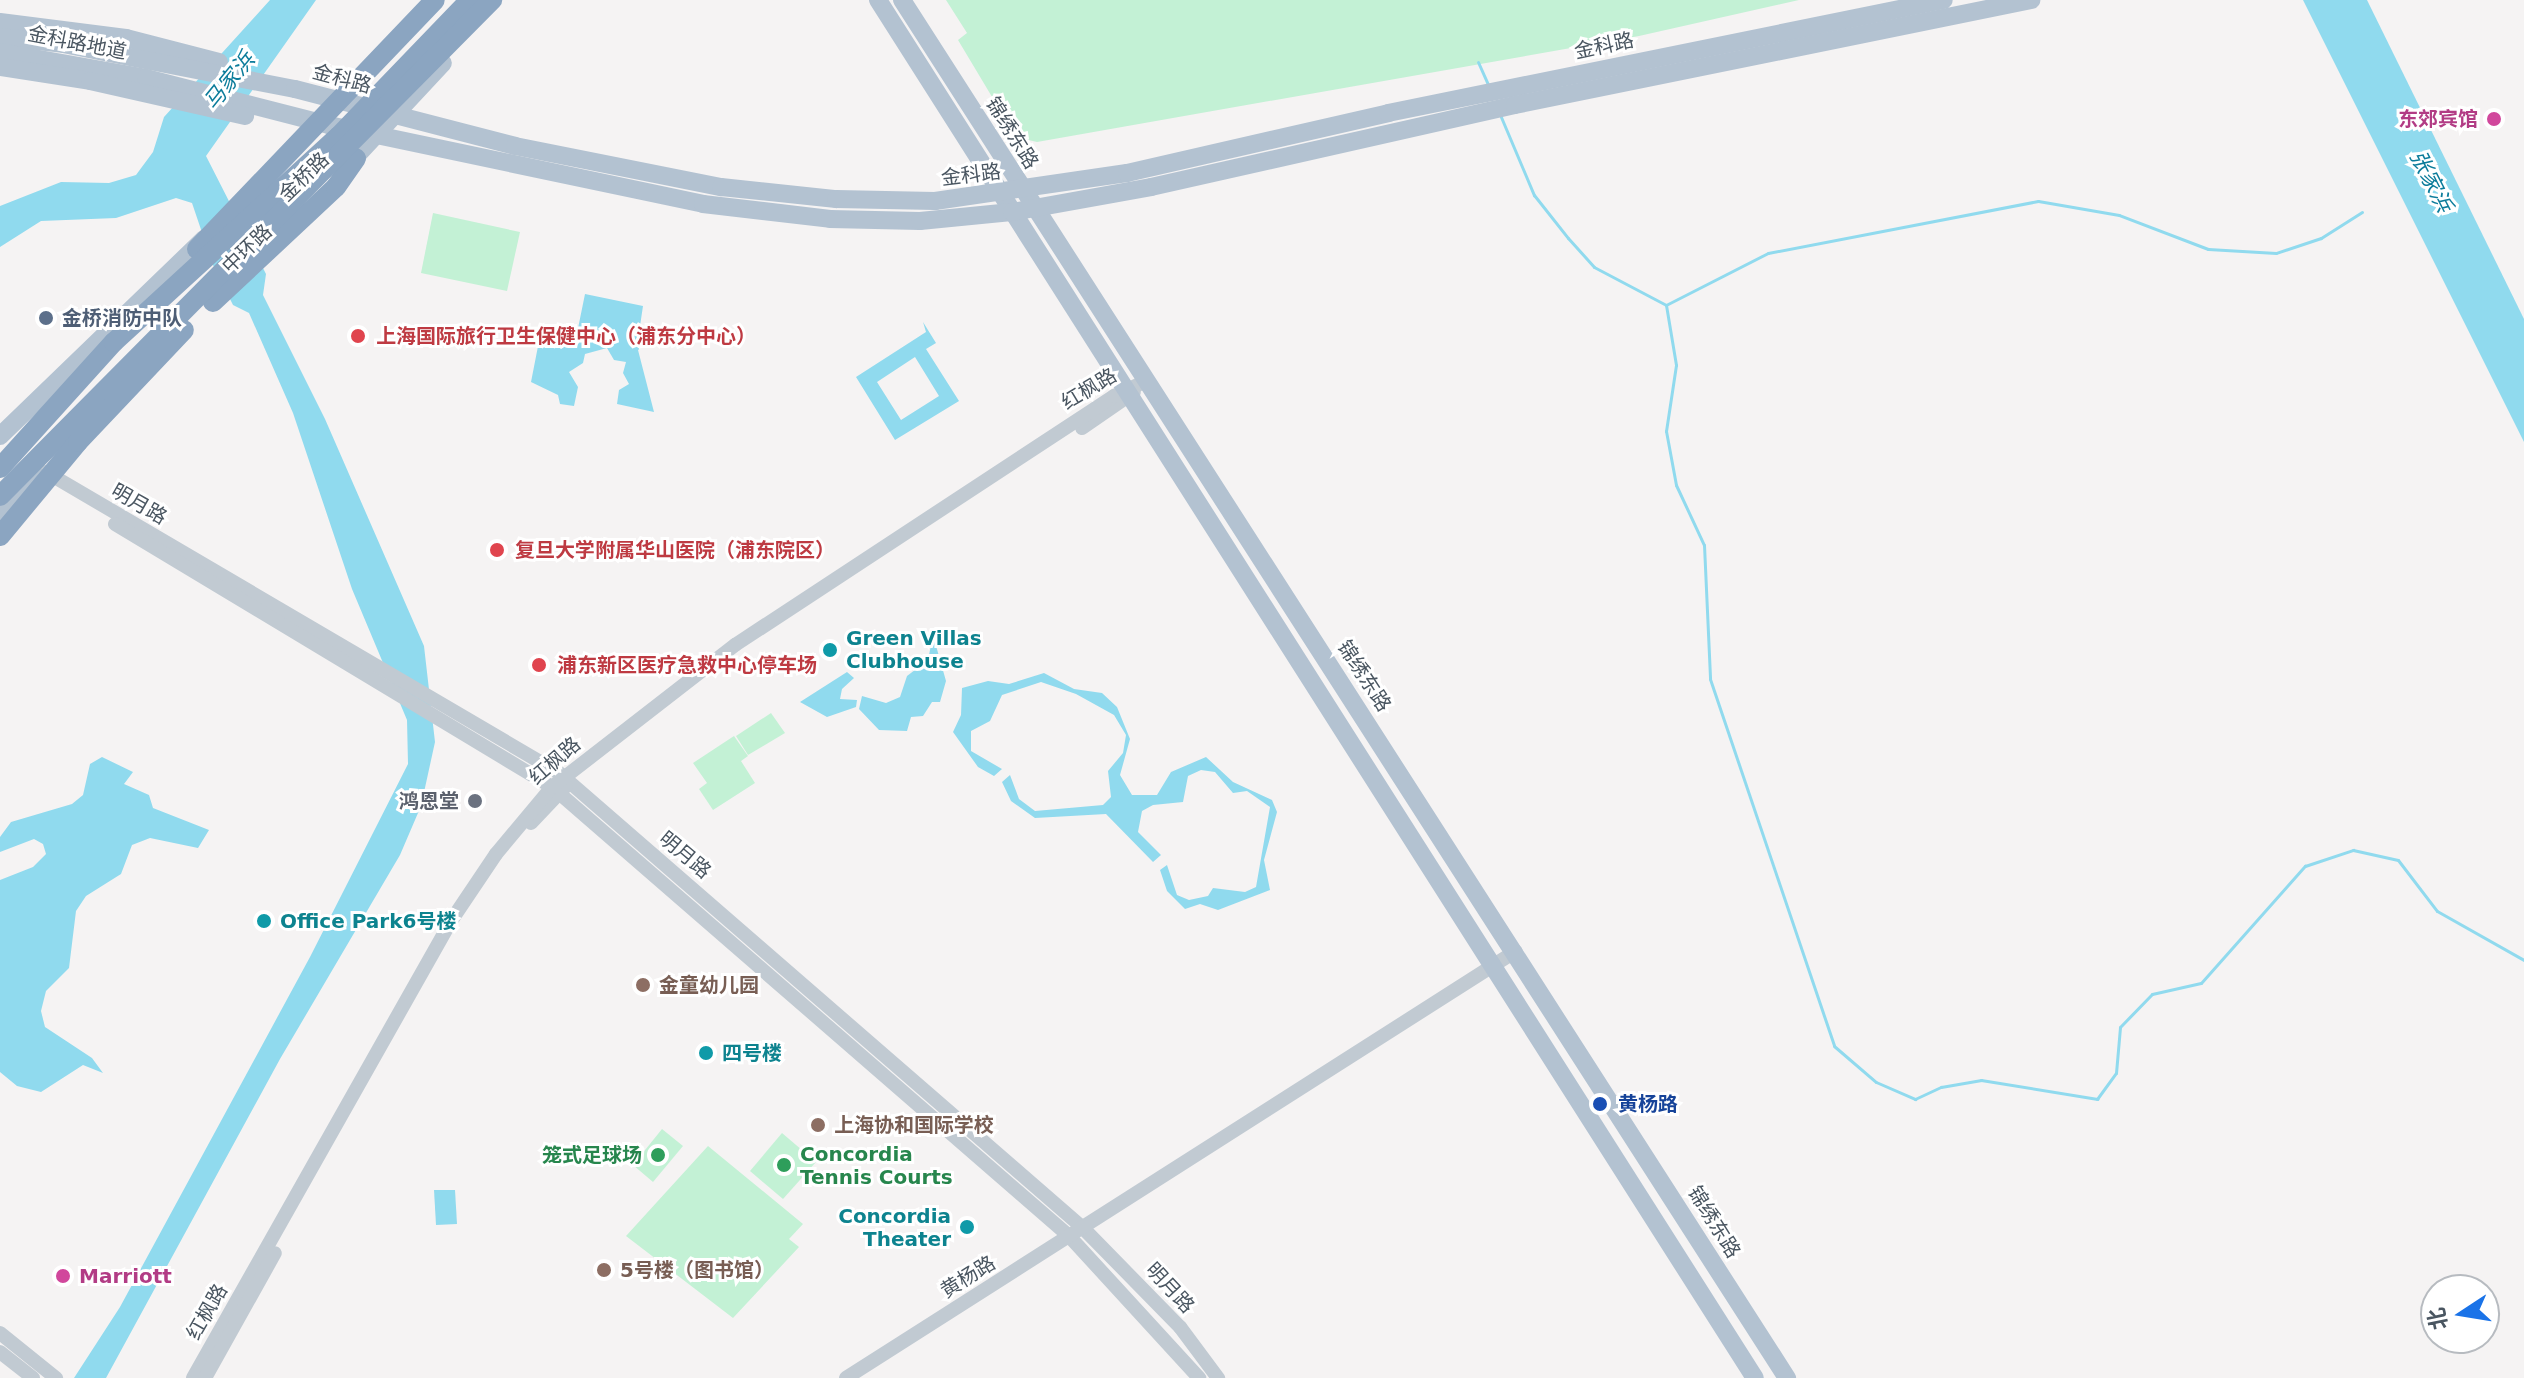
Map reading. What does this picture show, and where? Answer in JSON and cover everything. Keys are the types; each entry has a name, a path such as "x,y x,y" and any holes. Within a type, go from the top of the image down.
{"highway":[{"path":"114,342 146,301 435,0"},
{"name":"中环路","path":"0,468 114,342 339,136 470,0"},
{"name":"中环路","path":"0,496 492,0"},
{"path":"0,536 154,360 273,241 336,187 356,158"},
{"path":"1,438 93,366"}],"main road":[{"name":"金桥路","path":"1,438 183,259 329,125 444,0"},
{"name":"金桥路","path":"356,158 500,0"},
{"name":"锦绣东路","path":"878,0 1755,1378"},
{"name":"锦绣东路","path":"902,0 1516,951 1787,1378"},
{"name":"金科路","path":"0,37 147,59 295,89 515,146 761,193 885,202 1023,191 1127,173 1479,104 1944,0"},
{"name":"金科路","path":"1512,97 2031,0"},
{"path":"0,22 126,38 270,73 295,89"},
{"name":"金科路地道","path":"0,52 146,78"},
{"path":"0,67 90,81 273,122 290,116"},
{"name":"金科路","path":"146,78 378,136 744,211 878,222 1012,212 1295,157 1479,104"},
{"path":"0,520 184,321 273,241"}],"street":[{"name":"红枫路","path":"193,1378 451,921 496,854 561,785 735,645 1146,381"},
{"name":"明月路","path":"1,438 40,474 362,664 450,722 561,785 1069,1236 1199,1378"},
{"name":"明月路","path":"362,664 444,704 561,785 1083,1228 1180,1327 1218,1378"},
{"name":"红枫路","path":"205,1378 470,909 502,859 561,785"},
{"name":"黄杨路","path":"846,1378 1492,963 1516,951"},
{"path":"0,1333 56,1378"},
{"path":"0,1352 33,1378"}],"green space":[{"path":"946,0 1799,0 1639,36 1037,142 1016,137 958,40 967,33"},
{"path":"433,213 520,232 507,291 421,273"},
{"path":"771,713 785,733 748,755 736,736"},
{"path":"734,736 748,756 741,761 755,783 713,810 699,789 707,783 693,763"},
{"name":"笼式足球场","path":"662,1129 683,1146 653,1182 633,1165"},
{"name":"Concordia Tennis Courts","path":"782,1133 816,1162 783,1199 750,1171"},
{"path":"708,1146 803,1224 789,1239 799,1247 733,1318 626,1236"}],"water":[{"name":"马家浜","path":"270,0 316,0 206,156 266,274 263,295 325,419 424,646 435,742 421,806 400,855 280,1059 106,1378 74,1378 120,1307 310,957 408,764 407,720 352,589 293,413 249,313 233,305 213,265 192,203 176,198 116,218 41,221 0,247 0,206 61,182 109,183 136,175 153,152 164,117"},
{"name":"张家浜","path":"2303,0 2367,0 2524,319 2524,442"},
{"path":"585,294 643,306 640,326 660,331 662,339 655,347 646,344 638,350 654,412 617,404 619,390 629,384 623,373 626,362 614,360 607,348 585,354 583,363 569,372 578,387 574,406 560,404 558,395 531,382 540,336 575,343"},
{"path":"923,322 936,343 926,349 959,401 895,440 856,377 926,332","holes":["915,357 939,396 901,420 877,382"]},
{"path":"933,635 946,681 940,702 932,702 923,716 911,717 907,731 879,730 859,709 862,696 886,703 900,697 907,676 928,660"},
{"path":"847,672 854,678 842,689 840,699 857,700 856,707 827,717 800,702"},
{"path":"1044,673 1074,689 1102,693 1117,707 1130,739 1120,775 1132,795 1157,795 1171,772 1206,757 1233,782 1272,800 1277,812 1264,860 1270,890 1218,910 1200,904 1185,909 1167,891 1160,870 1167,865 1177,895 1189,900 1208,896 1213,888 1245,892 1256,887 1270,807 1247,791 1233,793 1215,772 1201,770 1188,776 1183,802 1153,805 1142,811 1138,832 1161,855 1153,862 1106,814 1035,818 1011,801 1002,782 1010,775 1019,799 1035,811 1103,805 1111,797 1108,771 1123,753 1126,735 1114,715 1076,694 1041,682 1002,695 990,721 971,731 971,751 1002,769 994,776 978,767 953,732 961,715 962,688 988,681 1009,684"},
{"path":"102,757 133,772 124,784 149,795 153,808 209,830 198,848 150,838 132,845 121,874 86,896 76,911 69,968 46,991 41,1011 45,1027 92,1058 103,1073 83,1065 41,1092 17,1086 0,1072 0,880 33,867 46,854 43,844 34,839 0,852 0,837 11,822 72,804 83,795 90,764"},
{"path":"434,1190 455,1190 457,1224 436,1225"}],"waterway":[{"path":"1478,62 1489,87"},
{"path":"1501,117 1534,195 1568,238 1594,267 1666,305"},
{"path":"2362,212 2321,238 2276,253 2208,249 2119,215 2038,201 1768,253 1666,305 1676,365 1666,431 1676,485 1704,545 1710,679 1834,1046 1876,1082 1915,1099 1941,1087 1981,1080 2097,1099 2116,1073 2120,1027 2152,994 2201,983 2305,866 2353,850 2398,860 2437,911 2524,960"}],"place":[{"name":"东郊宾馆","path":"2494,119"},
{"name":"金桥消防中队","path":"46,318"},
{"name":"上海国际旅行卫生保健中心（浦东分中心）","path":"358,336"},
{"name":"复旦大学附属华山医院（浦东院区）","path":"497,550"},
{"name":"Green Villas Clubhouse","path":"830,650"},
{"name":"浦东新区医疗急救中心停车场","path":"539,665"},
{"name":"鸿恩堂","path":"475,801"},
{"name":"Office Park6号楼","path":"264,921"},
{"name":"金童幼儿园","path":"643,985"},
{"name":"四号楼","path":"706,1053"},
{"name":"黄杨路","path":"1600,1104"},
{"name":"上海协和国际学校","path":"818,1125"},
{"name":"笼式足球场","path":"658,1155"},
{"name":"Concordia Tennis Courts","path":"784,1165"},
{"name":"Concordia Theater","path":"967,1227"},
{"name":"5号楼（图书馆）","path":"604,1270"},
{"name":"Marriott","path":"63,1276"}]}
